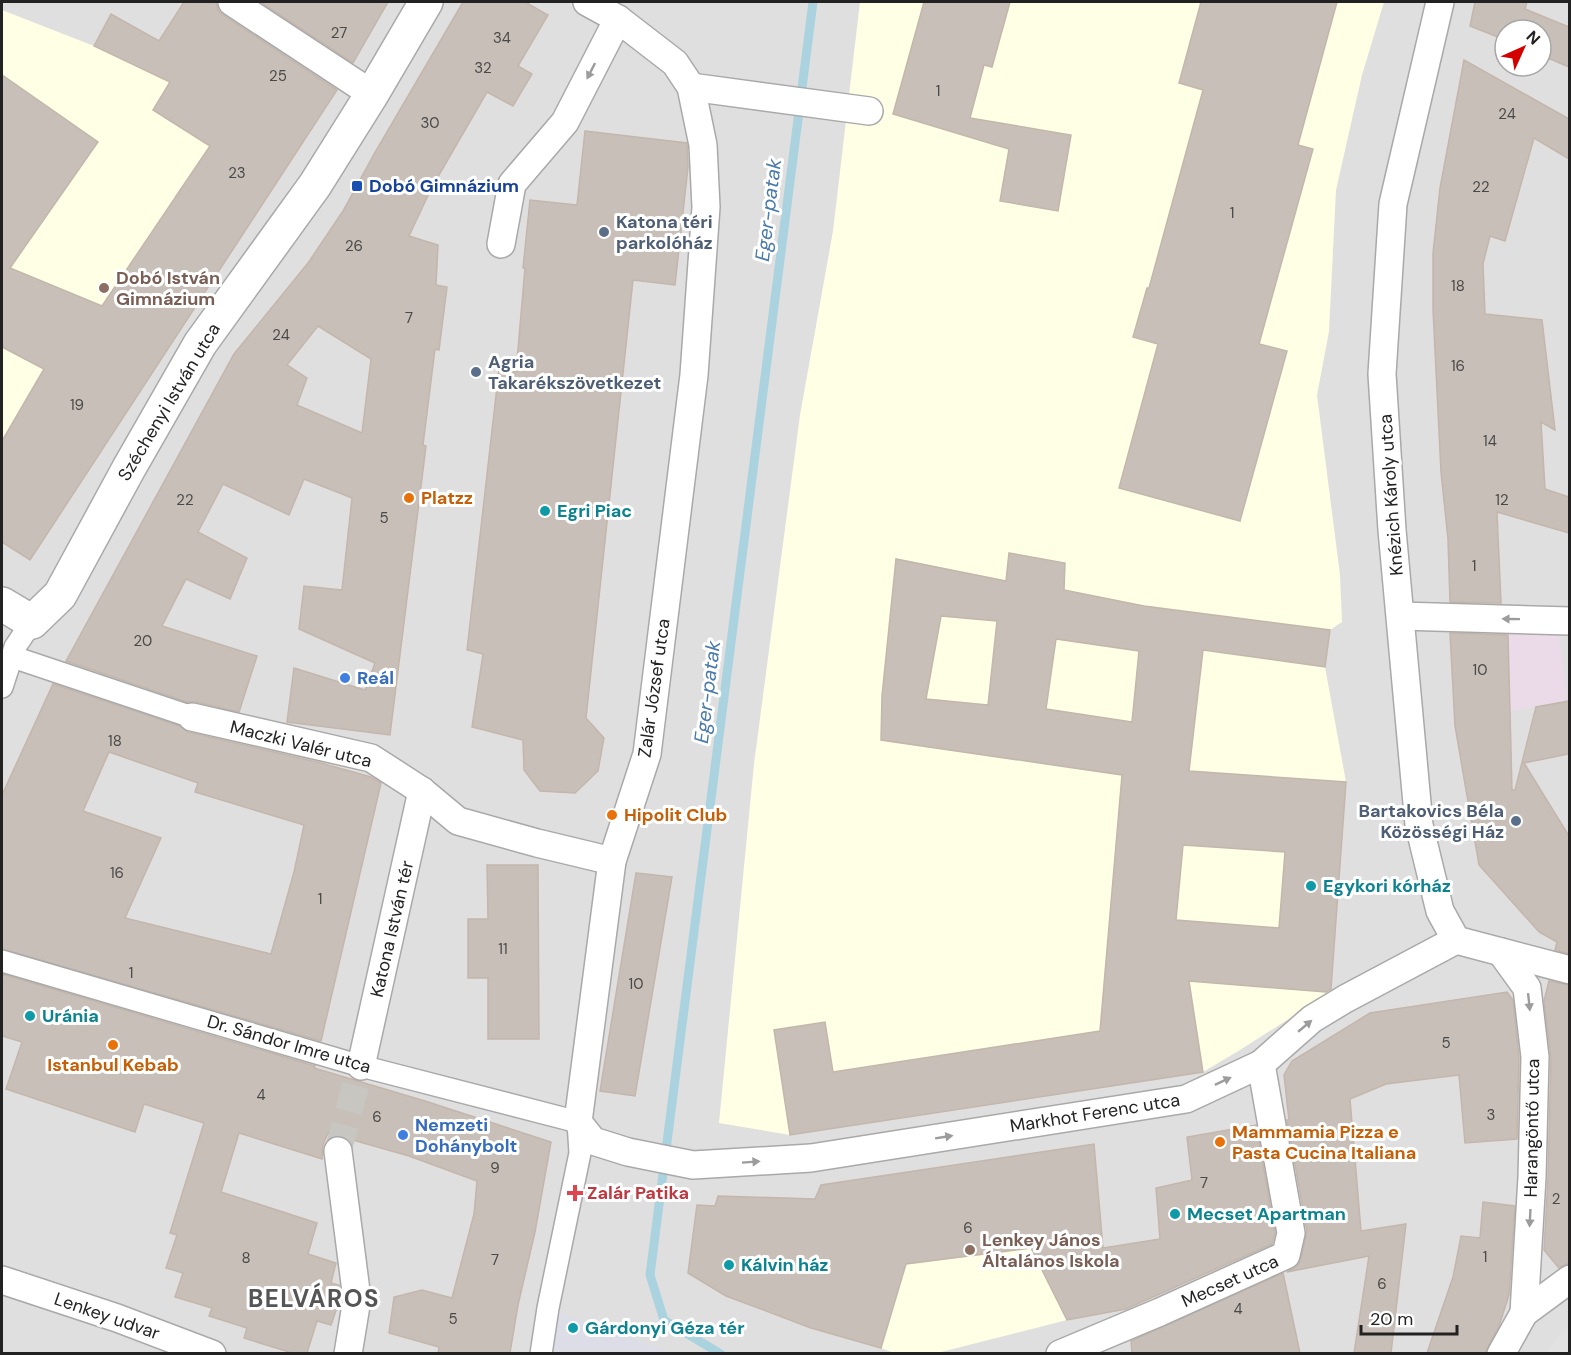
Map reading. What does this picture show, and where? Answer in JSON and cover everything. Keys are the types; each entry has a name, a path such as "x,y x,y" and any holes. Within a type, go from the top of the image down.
{"street":[{"path":"232,2 372,93"},
{"name":"Széchenyi István utca","path":"2,687 15,647 32,622 60,595 200,344 315,185 426,2"},
{"path":"587,2 618,19 675,63 691,87 869,111"},
{"name":"Knézich Károly utca","path":"1440,2 1393,204 1382,374 1392,530 1419,825 1440,911 1456,940"},
{"path":"501,244 512,184 565,122 618,19"},
{"name":"Zalár József utca","path":"541,1353 580,1153 578,1122 612,861 647,754 694,375 706,207 703,145 691,87"},
{"path":"2,604 32,622"},
{"path":"1401,616 1569,621"},
{"name":"Maczki Valér utca","path":"13,657 192,717 371,758 422,791 458,821 577,854 612,861"},
{"name":"Katona István tér","path":"361,1066 422,791"},
{"path":"1456,940 1569,970"},
{"name":"Markhot Ferenc utca","path":"578,1122 593,1141 628,1152 687,1164 811,1158 1186,1099 1261,1064 1312,1019 1456,940"},
{"name":"Harangöntő utca","path":"1501,952 1527,988 1535,1057 1532,1177 1524,1313"},
{"name":"Dr. Sándor Imre utca","path":"2,961 361,1066 578,1122"},
{"name":"Mecset utca","path":"1060,1353 1160,1312 1286,1255 1291,1233 1261,1064"},
{"path":"338,1151 357,1299 348,1353"},
{"path":"1501,1353 1524,1313 1569,1279"},
{"name":"Lenkey udvar","path":"2,1280 117,1318 212,1353"}],"shaded area":[{"path":"2,2 1569,2 1569,1353 2,1353"},
{"path":"860,2 1384,2 1362,75 1336,190 1329,331 1317,395 1340,575 1342,622 1330,630 1325,667 1346,782 1331,992 1240,1050 1203,1072 790,1135 719,1123 754,764 800,415 833,231"},
{"name":"Dobó István Gimnázium","path":"2,10 94,46 170,82 153,110 210,146 175,196 241,234 30,560 2,542"},
{"path":"1508,630 1558,631 1567,701 1510,711"},
{"name":"Lenkey János Általános Iskola","path":"1094,1144 1100,1208 1085,1209 1125,1308 1067,1320 937,1353 894,1353 828,1333 852,1252 852,1181"},
{"name":"Gárdonyi Géza tér","path":"548,1308 673,1353 541,1354"},
{"path":"1569,1327 1569,1353 1546,1353 1562,1332"}],"building":[{"path":"184,2 216,2 218,10 223,15 337,90 30,560 2,542 2,441 44,369 2,347 2,75 98,142 10,268 102,306 210,146 153,110 170,82 94,46 111,14 159,41"},
{"path":"260,2 388,2 353,63"},
{"path":"463,2 525,2 548,15 518,66 532,74 513,106 487,92 432,187 409,236 438,245 436,285 447,287 439,350 435,349 423,445 426,446 390,735 287,722 294,668 365,690 375,663 299,629 304,586 342,590 352,498 304,479 289,515 223,484 198,532 247,558 230,599 186,579 162,626 257,656 239,712 187,702 66,661 234,354 308,263 343,211","holes":["318,326 371,359 362,433 297,405 307,378 287,365"]},
{"path":"924,2 1010,2 992,67 984,65 970,118 1071,135 1058,211 1000,201 1009,149 893,114"},
{"path":"1201,2 1337,2 1298,145 1313,149 1259,344 1287,351 1240,521 1119,488 1158,344 1133,337 1147,288 1149,288 1203,90 1179,83"},
{"path":"1475,2 1527,2 1525,9 1547,18 1493,18 1493,35 1470,26"},
{"path":"1553,20 1569,27 1569,67 1553,60"},
{"path":"1464,60 1569,119 1569,159 1534,138 1505,241 1490,236 1483,264 1485,314 1542,320 1555,430 1541,422 1545,489 1569,497 1569,533 1497,512 1501,603 1450,602 1433,309 1433,253 1440,188"},
{"name":"Egri Piac","path":"585,131 687,143 688,167 675,285 633,280 586,718 604,738 598,771 575,793 540,791 524,770 523,740 472,727 483,654 467,650 499,369 516,372 530,200 577,205"},
{"path":"1009,553 1065,563 1064,590 1144,606 1330,630 1325,667 1203,650 1189,771 1346,782 1331,989 1326,992 1189,981 1203,1072 790,1135 774,1030 825,1022 833,1072 1100,1031 1122,775 881,740 882,696 896,559 1006,581","holes":["941,616 997,621 988,705 926,699","1056,639 1139,651 1132,722 1046,709","1183,845 1285,852 1279,928 1176,920"]},
{"name":"Bartakovics Béla Közösségi Ház","path":"1450,633 1508,635 1512,790 1515,790 1536,707 1569,701 1569,754 1524,763 1569,836 1569,954 1555,950 1557,942 1539,932 1479,865 1455,726"},
{"path":"53,684 180,726 188,732 321,763 371,777 381,783 321,1041 2,949 2,795","holes":["109,752 198,783 195,792 304,825 294,872 271,954 125,918 161,838 83,811"]},
{"path":"487,865 538,865 539,1039 488,1039 488,978 468,978 468,919 488,919"},
{"path":"636,873 672,877 635,1096 600,1091"},
{"path":"2,974 315,1066 314,1068 551,1142 510,1353 438,1353 439,1347 389,1333 394,1297 422,1290 452,1298 474,1214 477,1181 409,1156 328,1133 323,1145 322,1159 239,1133 221,1192 317,1223 308,1254 336,1263 331,1283 339,1285 341,1296 331,1325 317,1321 307,1353 292,1353 244,1338 247,1328 209,1316 212,1308 175,1297 183,1273 166,1268 177,1235 170,1233 204,1123 144,1104 135,1132 6,1089 22,1042 2,1036"},
{"path":"1549,981 1569,985 1569,1263 1559,1268 1544,1250 1551,1057 1544,1001"},
{"path":"1507,992 1513,1000 1519,1058 1517,1139 1465,1143 1459,1075 1386,1084 1350,1099 1361,1231 1406,1224 1391,1353 1354,1353 1369,1256 1287,1272 1298,1265 1301,1259 1307,1231 1287,1120 1289,1120 1284,1075 1292,1061 1370,1013"},
{"path":"1256,1125 1275,1233 1272,1244 1126,1309 1067,1320 1031,1248 906,1264 881,1348 811,1328 726,1296 688,1273 697,1205 715,1206 718,1196 815,1199 821,1185 1094,1144 1103,1248 1160,1239 1156,1188 1192,1180 1187,1137"},
{"path":"1483,1202 1515,1206 1509,1295 1499,1326 1485,1353 1427,1353 1453,1277 1461,1236 1480,1238"},
{"path":"1283,1273 1300,1353 1132,1353 1131,1341"}],"waterway":[{"name":"Eger-patak","path":"721,1354 664,1320 650,1275 813,2"}],"tunnel":[{"path":"338,1151 361,1066"}],"place":[{"name":"Dobó Gimnázium","path":"357,186"},
{"name":"Katona téri parkolóház","path":"604,232"},
{"name":"Dobó István Gimnázium","path":"104,288"},
{"name":"Agria Takarékszövetkezet","path":"476,372"},
{"name":"Platzz","path":"409,498"},
{"name":"Egri Piac","path":"545,511"},
{"name":"Reál","path":"345,678"},
{"name":"Hipolit Club","path":"612,815"},
{"name":"Bartakovics Béla Közösségi Ház","path":"1516,821"},
{"name":"Egykori kórház","path":"1311,886"},
{"name":"Uránia","path":"30,1016"},
{"name":"Istanbul Kebab","path":"113,1045"},
{"name":"Nemzeti Dohánybolt","path":"403,1135"},
{"name":"Mammamia Pizza e Pasta Cucina Italiana","path":"1220,1142"},
{"name":"Zalár Patika","path":"575,1193"},
{"name":"Mecset Apartman","path":"1175,1214"},
{"name":"Lenkey János Általános Iskola","path":"970,1250"},
{"name":"Kálvin ház","path":"729,1265"},
{"name":"Gárdonyi Géza tér","path":"573,1328"}],"district":[{"name":"BELVÁROS","path":"314,1298"}]}
